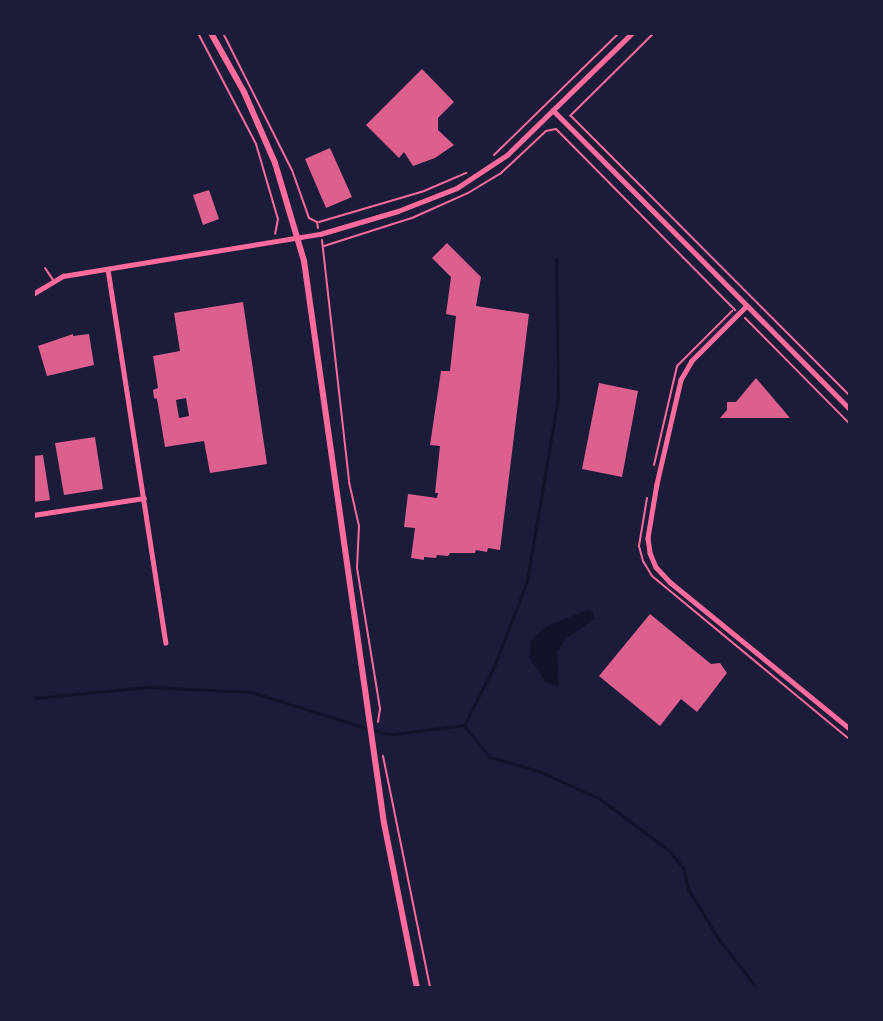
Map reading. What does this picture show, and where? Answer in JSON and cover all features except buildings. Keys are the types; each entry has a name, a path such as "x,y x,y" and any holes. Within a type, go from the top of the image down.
{"main road":[{"path":"211,33 268,145 305,269 393,874 417,988"}],"street":[{"path":"33,294 52,280 298,239 398,211 465,184 503,158 632,33"},
{"path":"553,110 850,409"},
{"path":"108,269 166,643"},
{"path":"747,306 695,358 681,380 657,484 648,538 650,553 656,567 670,582 850,729"},
{"path":"33,515 144,498"}],"lane":[{"path":"45,268 52,280"}],"path":[{"path":"198,33 251,133 280,218 275,229"},
{"path":"223,33 292,170 304,211 313,221 433,188 473,169"},
{"path":"487,160 619,33"},
{"path":"654,33 569,116 850,396"},
{"path":"377,724 380,709 358,576 359,526 349,482 321,253 323,245 412,218 468,193 500,174 545,131 560,126"},
{"path":"556,129 850,425"},
{"path":"317,222 318,226"},
{"path":"654,466 677,366 734,309"},
{"path":"649,490 639,543 649,572 850,740"},
{"path":"382,753 430,988"}],"shaded area":[{"path":"588,610 592,611 595,619 567,638 557,652 559,685 556,687 545,682 529,656 531,640 547,626"}],"waterway":[{"path":"464,725 494,667 527,581 558,398 556,260"},
{"path":"33,698 150,687 251,692 383,733 464,725 490,757 536,770 599,798 670,851 684,869 689,890 719,939 757,988"}]}
